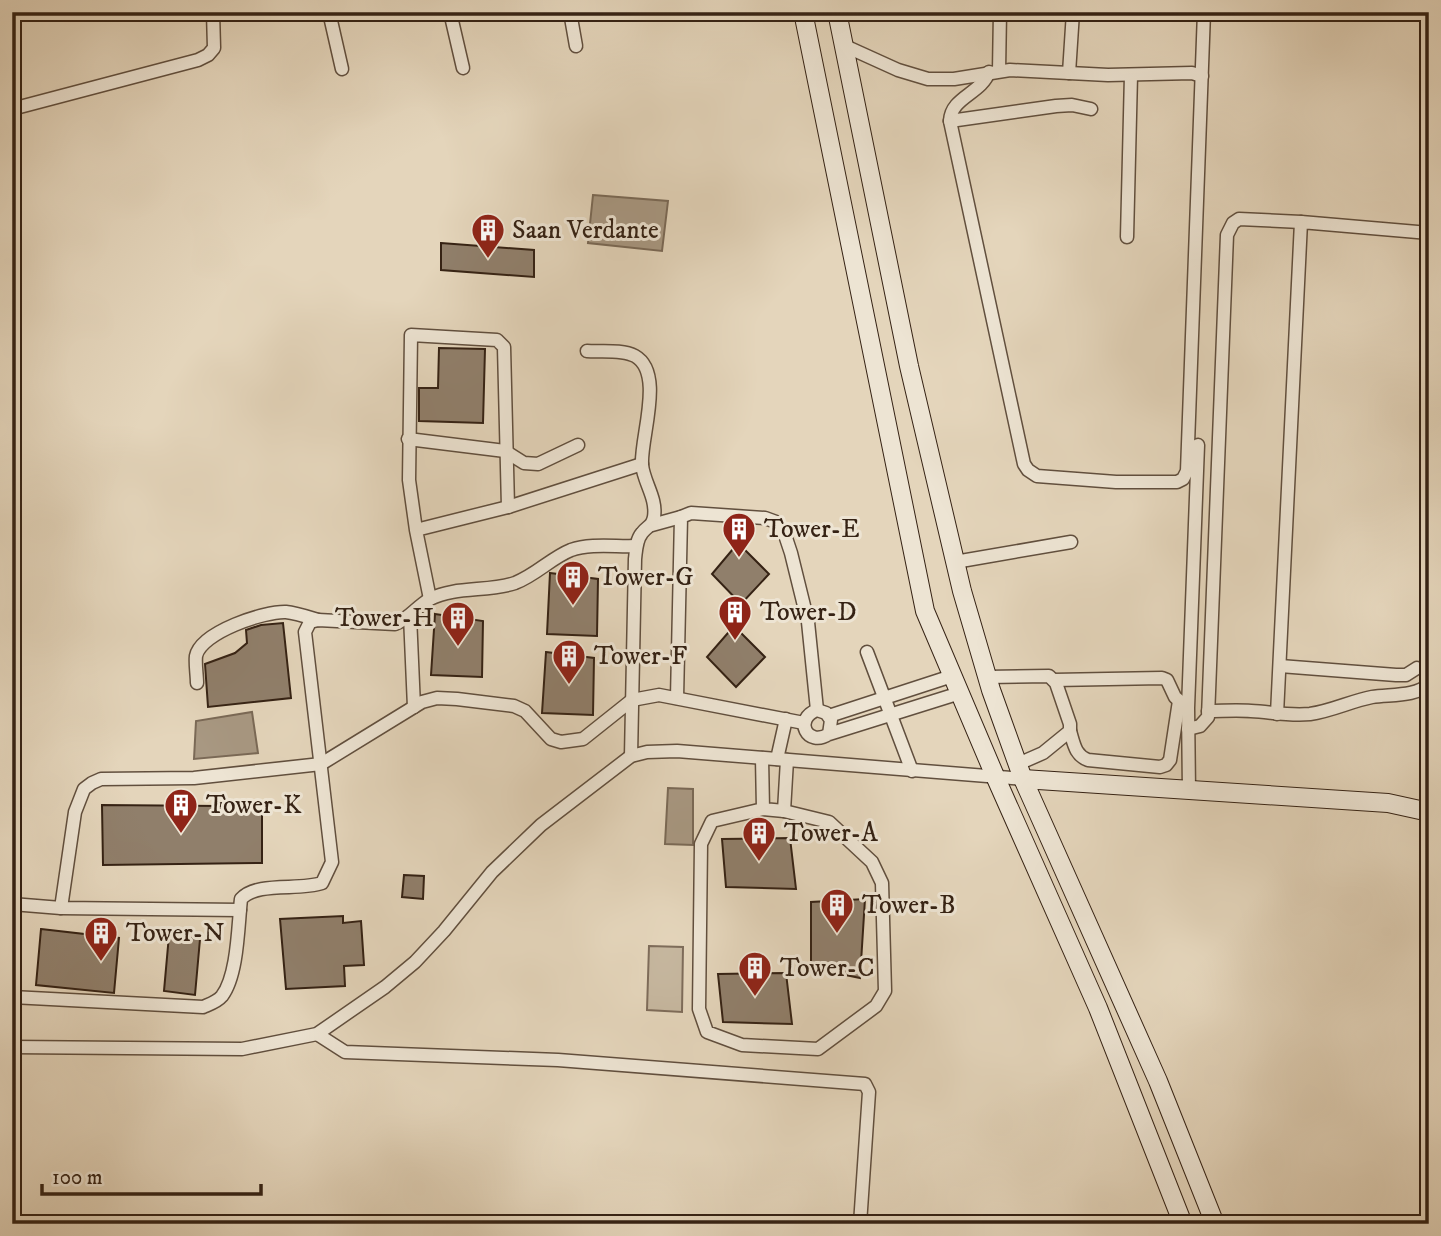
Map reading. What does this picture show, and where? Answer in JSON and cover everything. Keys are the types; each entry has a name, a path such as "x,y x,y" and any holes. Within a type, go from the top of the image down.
{"street":[{"path":"12,109 198,60 214,48 213,12"},
{"path":"329,12 342,69"},
{"path":"450,12 463,68"},
{"path":"570,12 576,46"},
{"path":"803,12 925,611 1098,1008 1183,1224"},
{"path":"837,12 909,366 955,562 987,677 1020,771 1158,1080 1215,1224"},
{"path":"1000,12 994,72 982,86 954,106 950,112 950,121 1024,464 1037,476 1167,483 1183,479 1187,471 1205,12"},
{"path":"1069,73 1073,12"},
{"path":"845,46 898,70 928,79 954,79 1010,69 1131,75 1192,73 1202,76"},
{"path":"1127,237 1131,75"},
{"path":"950,121 1056,106 1072,105 1091,109"},
{"path":"1188,729 1200,726 1206,721 1208,711 1227,235 1233,223 1239,219 1429,233"},
{"path":"1277,714 1301,222"},
{"path":"430,599 409,480 411,335 497,340 504,347 508,507"},
{"path":"586,351 627,354 642,362 650,393 642,464 655,512 652,525"},
{"path":"408,439 506,452 524,463 538,464 578,445"},
{"path":"1189,791 1185,701 1198,445"},
{"path":"416,530 508,507 642,464"},
{"path":"631,756 636,546 641,534 652,525 691,513 765,518 776,522 784,532 807,622 817,710"},
{"path":"677,698 681,517"},
{"path":"955,562 1071,542"},
{"path":"197,683 196,655 200,648 235,624 263,615 285,612 318,620 388,624 402,621 430,599 444,594 516,582 572,550 584,547 636,546"},
{"path":"410,615 414,707"},
{"path":"12,997 203,1007 214,1003 223,995 230,977 241,899 248,892 260,889 309,888 323,883 332,862 305,632 310,622 318,620"},
{"path":"867,652 912,771"},
{"path":"1280,666 1396,675 1406,675 1418,667"},
{"path":"987,677 1049,677 1054,680 1162,678 1167,680 1185,701"},
{"path":"1054,680 1080,757 1088,760 1160,767 1166,765 1170,760 1185,701"},
{"path":"817,710 829,716 886,698 956,684"},
{"path":"817,710 808,715 804,723 806,732 813,738 822,738 891,714 956,684"},
{"path":"1208,711 1251,710 1277,714 1311,714 1370,698 1414,692 1429,684"},
{"path":"61,908 75,812 83,789 101,779 194,778 321,764 422,702 437,698 514,706 525,711 551,739 561,742 583,739 632,700 659,695 804,723"},
{"path":"1185,701 1202,700 1208,711"},
{"path":"829,716 832,725 829,734"},
{"path":"784,811 782,760 786,719"},
{"path":"1020,771 1070,731"},
{"path":"12,1047 242,1049 317,1034 385,987 415,962 492,872 541,825 631,756 647,752 677,751 995,776 1020,771 1189,791 1388,803 1429,812"},
{"path":"762,758 763,808"},
{"path":"763,808 830,822 872,862 882,883 885,991 876,1006 818,1049 743,1045 707,1032 699,1009 701,844 712,821 763,808"},
{"path":"12,904 61,908 240,909"},
{"path":"317,1034 345,1052 558,1060 865,1084 869,1092 860,1224"}],"shaded area":[{"path":"593,195 668,201 662,251 588,243"},
{"path":"252,712 258,753 194,759 196,721"},
{"path":"668,788 693,789 693,845 665,844"},
{"path":"649,946 683,947 682,1012 647,1010"}],"building":[{"name":"Saan Verdante","path":"441,243 534,250 534,277 441,270"},
{"path":"439,348 485,349 483,423 419,421 419,388 438,388"},
{"name":"Tower-E","path":"738,543 769,574 741,604 712,574"},
{"name":"Tower-G","path":"550,573 598,579 597,636 547,634"},
{"name":"Tower-H","path":"435,614 483,621 482,677 431,675"},
{"path":"283,623 291,698 208,707 205,664 235,653 247,643 246,630 261,625"},
{"name":"Tower-D","path":"734,626 765,657 736,687 707,657"},
{"name":"Tower-F","path":"546,652 594,658 593,715 542,713"},
{"path":"220,803 262,804 262,863 103,865 102,805 220,806"},
{"name":"Tower-A","path":"790,838 796,889 726,887 722,839"},
{"path":"404,875 424,876 423,899 402,897"},
{"name":"Tower-B","path":"865,899 860,978 811,968 811,902"},
{"path":"343,916 343,923 361,921 364,965 344,966 345,986 286,989 280,919"},
{"path":"41,929 119,938 114,993 36,985"},
{"path":"169,935 200,939 195,995 164,991"},
{"name":"Tower-C","path":"786,973 792,1024 723,1022 718,974"}],"place":[{"name":"Saan Verdante","path":"488,260"},
{"name":"Tower-E","path":"739,559"},
{"name":"Tower-G","path":"573,607"},
{"name":"Tower-D","path":"735,642"},
{"name":"Tower-H","path":"458,648"},
{"name":"Tower-F","path":"569,686"},
{"name":"Tower-K","path":"181,835"},
{"name":"Tower-A","path":"759,863"},
{"name":"Tower-B","path":"837,935"},
{"name":"Tower-N","path":"101,963"},
{"name":"Tower-C","path":"755,998"}]}
